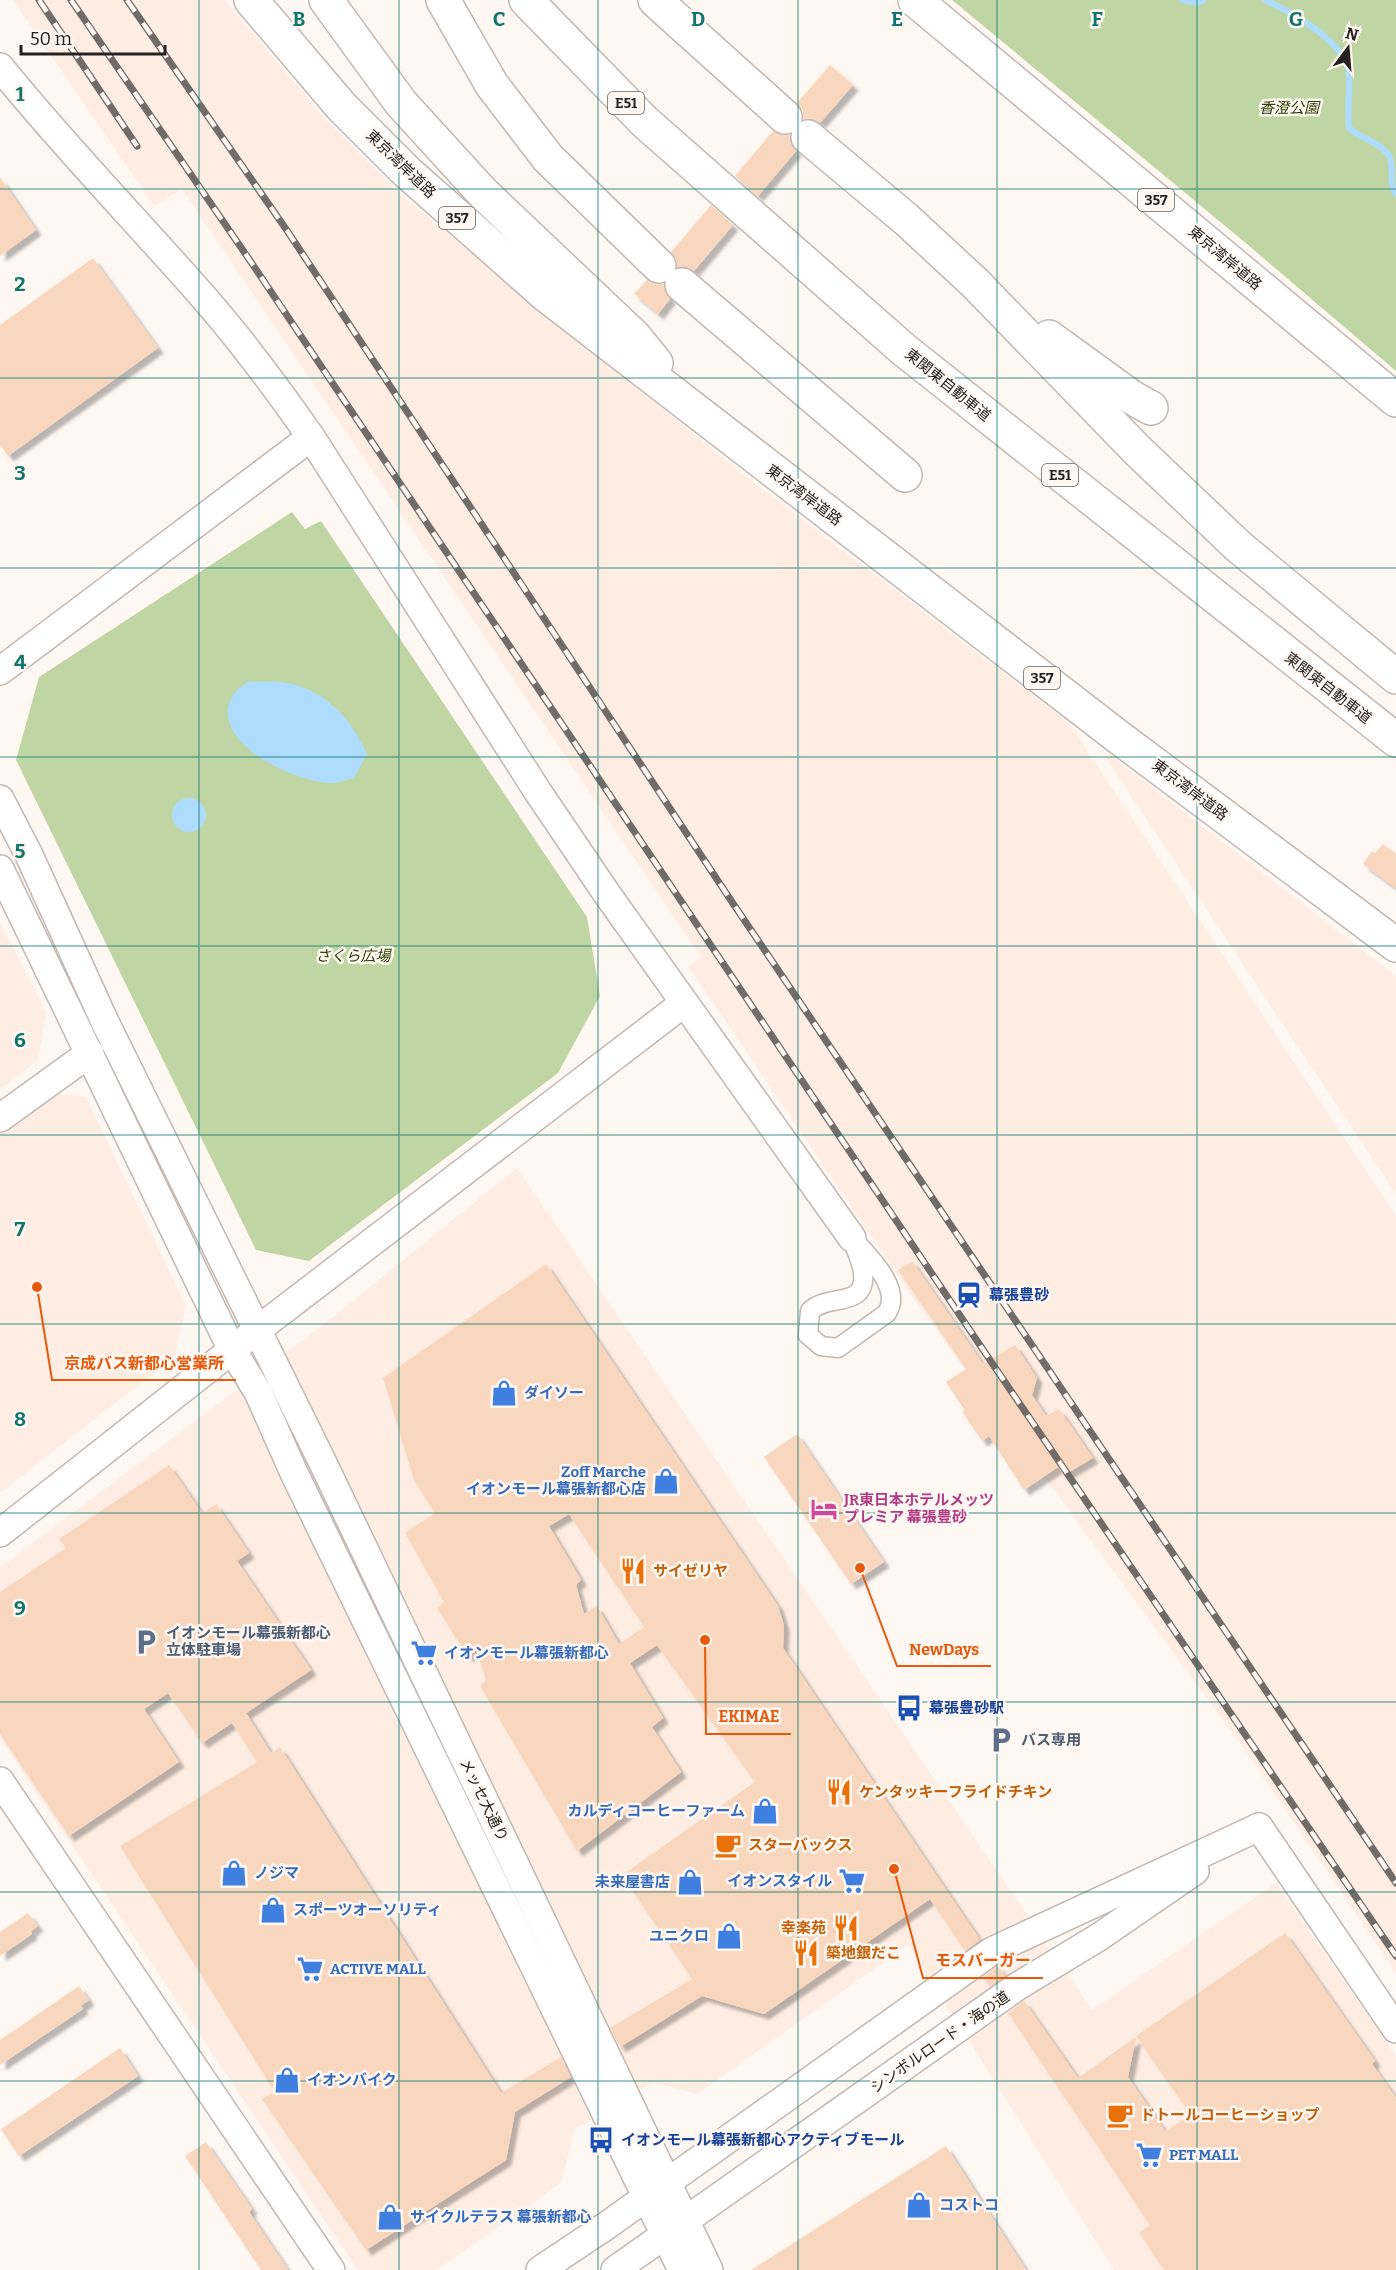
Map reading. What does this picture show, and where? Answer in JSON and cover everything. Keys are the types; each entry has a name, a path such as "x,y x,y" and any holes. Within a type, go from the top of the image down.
{"highway":[{"name":"東京湾岸道路","path":"251,0 341,105 407,172 546,295 690,408 1396,945"},
{"path":"326,0 401,103 483,193 635,337 690,408"},
{"path":"442,0 492,84 548,158 670,275 905,475"},
{"name":"東関東自動車道","path":"526,0 645,122 903,349 1396,740"},
{"path":"655,0 797,127 907,220 975,283 1137,450 1238,546 1396,677"},
{"name":"東京湾岸道路","path":"915,0 1396,400"},
{"path":"975,283 1133,398 1151,408"}],"street":[{"path":"0,67 44,122 200,292 311,436 538,792 684,1003 891,1289 892,1306 887,1313 838,1348 821,1346 808,1335 810,1311 824,1301 850,1299 859,1293 863,1286 863,1271 852,1238"},
{"path":"0,670 311,436"},
{"name":"メッセ大通り","path":"0,799 256,1331 326,1470 675,2229 709,2270"},
{"name":"メッセ大通り","path":"0,869 232,1350 258,1392 294,1473 656,2189"},
{"path":"0,1533 256,1331 684,1003"},
{"path":"0,1118 90,1053"},
{"path":"0,1782 331,2270"},
{"path":"540,2270 992,1952 1259,1827 1396,2029"},
{"name":"シンボルロード・海の道","path":"615,2270 1018,1986 1099,1937 1259,1827"},
{"name":"メッセ大通り","path":"675,2229 682,2270"}],"shaded area":[{"path":"13,0 224,0 327,121 402,196 740,472 1069,723 1396,1216 1396,1973 1247,1753 913,1298 689,967 701,957 182,189 154,206"},
{"path":"1110,755 1396,976 1396,1194 1106,758"},
{"path":"0,923 46,1012 38,1060 0,1089"},
{"path":"54,1093 86,1097 186,1306 174,1357 0,1493 0,1135"},
{"name":"イオンモール幕張新都心","path":"517,1168 1092,2010 1276,1883 1396,2056 1396,2270 1114,2270 908,1945 697,2094 653,2082 575,2129 561,2183 437,2270 358,2270 0,1738 0,1568 328,1321"}],"green space":[{"name":"香澄公園","path":"952,0 1396,0 1396,371 1241,239"},
{"name":"さくら広場","path":"292,512 305,529 321,521 587,917 600,996 558,1073 309,1261 256,1250 16,760 39,677"}],"water":[{"path":"247,682 276,682 295,685 322,697 333,706 353,728 367,754 354,778 330,783 312,780 275,766 242,742 231,728 228,712 233,695"},
{"path":"189,798 201,803 206,815 201,827 189,832 177,827 172,815 177,803"}],"building":[{"path":"830,65 853,85 820,123 812,119 803,119 803,111 797,103"},
{"path":"773,131 781,135 790,135 791,144 796,151 758,196 735,176"},
{"path":"0,177 36,230 0,256"},
{"path":"711,205 733,225 694,271 686,267 677,267 671,252"},
{"path":"93,258 158,348 8,456 0,445 0,325"},
{"path":"647,280 655,284 664,284 670,299 658,314 634,294"},
{"path":"1383,844 1396,854 1396,888 1363,864 1372,851 1375,853"},
{"name":"幕張豊砂","path":"912,1261 983,1364 1015,1345 1037,1378 1032,1395 1046,1416 1059,1409 1093,1458 1064,1475 1058,1467 1024,1490 989,1436 982,1441 946,1382 966,1369 898,1270"},
{"path":"546,1264 778,1606 784,1625 783,1648 980,1940 965,1951 930,1899 764,2014 702,1996 620,2047 610,2028 692,1979 622,1875 755,1782 657,1645 630,1663 663,1718 652,1727 681,1772 577,1851 480,1686 486,1680 476,1650 468,1657 437,1608 444,1602 405,1533 435,1513 414,1480 383,1378","holes":["569,1514 644,1627 619,1644 597,1606 584,1614 576,1585 581,1580 549,1526"]},
{"name":"JR東日本ホテルメッツ プレミア 幕張豊砂","path":"797,1434 884,1562 851,1584 764,1457"},
{"path":"169,1465 202,1513 216,1504 249,1553 237,1561 311,1670 246,1713 271,1753 280,1747 501,2093 561,2057 571,2077 515,2112 506,2160 366,2250 262,2099 275,2092 120,1846 257,1762 232,1723 202,1743 168,1693 144,1709 179,1762 69,1836 0,1734 0,1592 66,1548 59,1539"},
{"path":"28,1913 38,1926 31,1931 32,1934 0,1956 0,1932"},
{"path":"1285,1933 1375,2061 1372,2064 1396,2098 1396,2270 1164,2270 1139,2233 1150,2225 1008,2013 1024,2001 1078,2078 1136,2037 1128,2077 1165,2131 1191,2115 1136,2036"},
{"path":"998,1966 1005,1976 990,1987 983,1977"},
{"path":"79,1986 89,2000 81,2006 83,2009 0,2065 0,2040"},
{"path":"120,2048 138,2076 19,2156 1,2129"},
{"path":"206,2142 252,2209 249,2212 288,2270 261,2270 185,2156"},
{"name":"コストコ","path":"946,2146 1026,2270 751,2270"}],"waterway":[{"path":"1182,0 1197,3 1204,0"},
{"path":"1265,0 1317,30 1339,52 1346,64 1349,76 1349,128 1380,146 1388,154 1392,184 1396,194"}],"railway":[{"path":"39,0 137,146"},
{"path":"71,0 251,262 992,1363 1396,1956"},
{"path":"127,0 288,232 730,899 1396,1883"}],"place":[{"name":"京成バス新都心営業所","path":"37,1287"},
{"name":"幕張豊砂","path":"969,1295"},
{"name":"ダイソー","path":"504,1393"},
{"name":"Zoff Marche イオンモール幕張新都心店","path":"666,1481"},
{"name":"JR東日本ホテルメッツ プレミア 幕張豊砂","path":"824,1509"},
{"name":"NewDays","path":"860,1568"},
{"name":"サイゼリヤ","path":"633,1571"},
{"name":"EKIMAE","path":"705,1640"},
{"name":"イオンモール幕張新都心 立体駐車場","path":"146,1642"},
{"name":"イオンモール幕張新都心","path":"424,1653"},
{"name":"幕張豊砂駅","path":"909,1708"},
{"name":"バス専用","path":"1001,1740"},
{"name":"ケンタッキーフライドチキン","path":"839,1792"},
{"name":"カルディコーヒーファーム","path":"765,1811"},
{"name":"スターバックス","path":"728,1845"},
{"name":"モスバーガー","path":"894,1869"},
{"name":"ノジマ","path":"234,1873"},
{"name":"イオンスタイル","path":"852,1881"},
{"name":"未来屋書店","path":"690,1882"},
{"name":"スポーツオーソリティ","path":"273,1910"},
{"name":"幸楽苑","path":"846,1928"},
{"name":"ユニクロ","path":"729,1936"},
{"name":"築地銀だこ","path":"806,1953"},
{"name":"ACTIVE MALL","path":"310,1969"},
{"name":"イオンバイク","path":"287,2080"},
{"name":"ドトールコーヒーショップ","path":"1120,2115"},
{"name":"イオンモール幕張新都心アクティブモール","path":"601,2140"},
{"name":"PET MALL","path":"1149,2155"},
{"name":"コストコ","path":"919,2205"},
{"name":"サイクルテラス 幕張新都心","path":"390,2217"}]}
